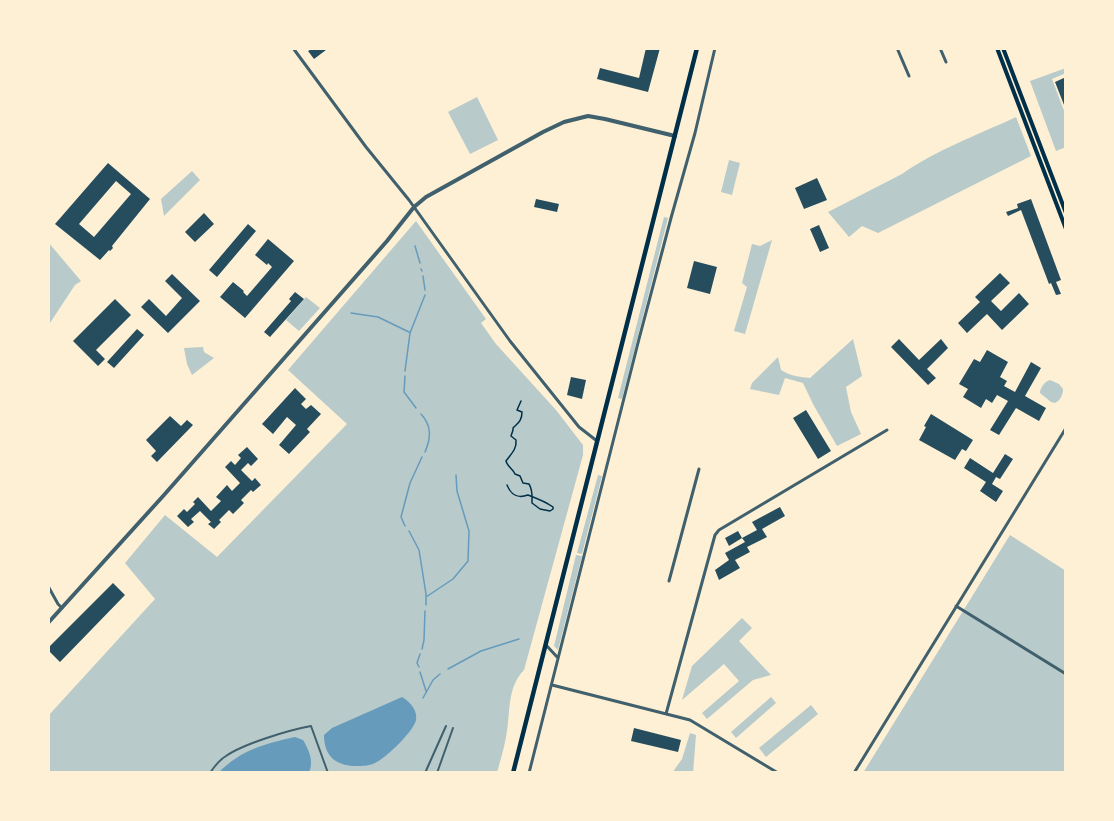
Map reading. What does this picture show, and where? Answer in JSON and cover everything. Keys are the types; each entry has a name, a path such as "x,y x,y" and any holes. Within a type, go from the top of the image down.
{"highway":[{"path":"513,773 698,48"}],"main road":[{"path":"997,48 1066,229"},
{"path":"1003,48 1066,213"}],"street":[{"path":"292,48 414,207 520,354 579,427 598,442"},
{"path":"529,773 715,48"},
{"path":"897,48 909,76"},
{"path":"940,48 946,62"},
{"path":"48,623 387,241 414,207 426,197 543,132 588,116 675,136"},
{"path":"854,773 1066,428"},
{"path":"666,714 715,535 719,530 886,430"},
{"path":"669,581 699,469"},
{"path":"48,586 57,604 62,608"},
{"path":"956,606 1066,674"},
{"path":"546,645 558,658"},
{"path":"552,684 690,720 778,773"},
{"path":"210,773 215,765 239,749 298,728 311,726 328,773"},
{"path":"425,773 446,726"},
{"path":"437,773 453,728"}],"path":[{"path":"507,485 509,491 514,495 521,497 528,495 532,497 549,504 553,509 550,511 540,509 532,503 532,497 531,488 529,484 523,483 520,476 515,474 506,461 516,444 516,440 511,436 513,428 519,424 522,416 522,412 517,410 521,401"}],"shaded area":[{"path":"1066,68 1066,73 1052,79 1066,116 1066,147 1056,151 1030,81"},
{"path":"477,97 498,140 470,154 448,112"},
{"path":"1016,117 1031,156 878,233 862,226 849,237 828,212 943,150"},
{"path":"729,160 740,163 732,195 721,192"},
{"path":"192,171 200,180 164,216 161,199"},
{"path":"664,217 668,218 622,399 618,398"},
{"path":"416,221 486,319 481,323 496,344 556,410 583,445 583,455 524,670 514,685 506,737 497,773 48,773 48,716 155,599 125,563 165,515 217,557 347,424 288,370"},
{"path":"772,240 745,334 734,331 747,287 742,283 752,244 760,246"},
{"path":"48,242 81,281 75,285 48,326"},
{"path":"306,297 320,308 299,331 286,320"},
{"path":"853,339 862,376 846,387 851,412 861,434 837,446 803,383 785,378 779,395 750,389 752,383 778,357 781,370 795,376 810,378"},
{"path":"203,347 204,352 214,358 192,375 184,348"},
{"path":"1050,380 1059,384 1063,389 1061,398 1055,403 1040,393 1043,385"},
{"path":"598,475 602,476 582,554 577,553"},
{"path":"1010,535 1066,571 1066,773 863,773"},
{"path":"576,555 582,556 558,650 554,646"},
{"path":"742,618 752,628 739,641 771,675 753,680 707,719 702,713 739,681 724,664 682,700 692,666"},
{"path":"771,697 776,703 736,738 731,732"},
{"path":"811,705 818,714 766,757 759,748"},
{"path":"690,733 696,735 693,773 672,773 682,759"}],"water":[{"path":"402,697 414,709 416,720 405,737 386,756 366,766 349,766 332,758 326,749 324,735 332,728"},
{"path":"295,737 303,740 309,752 311,764 309,773 218,773 244,753 273,742"}],"building":[{"path":"309,48 326,50 314,59 308,51"},
{"path":"646,48 660,48 648,92 597,79 600,68 639,78"},
{"path":"1066,77 1066,110 1055,82"},
{"path":"108,163 150,199 112,246 113,248 100,260 55,224","holes":["116,181 131,194 94,237 79,224"]},
{"path":"817,178 827,200 804,209 795,188"},
{"path":"536,199 559,204 557,212 534,207"},
{"path":"1031,199 1061,280 1056,282 1061,294 1056,295 1051,283 1049,284 1021,210 1008,216 1006,212 1018,208 1017,204"},
{"path":"204,213 214,224 195,242 185,232"},
{"path":"248,224 256,231 217,277 209,270"},
{"path":"819,225 829,248 820,252 810,229"},
{"path":"268,239 294,261 245,318 220,297 233,282 247,296 272,267 255,255"},
{"path":"694,261 717,267 710,294 687,288"},
{"path":"1000,273 1010,283 991,301 1001,311 1019,293 1029,304 1002,330 987,314 967,333 958,323 980,302 975,297"},
{"path":"172,274 200,301 168,333 141,307 149,299 166,316 182,298 165,281"},
{"path":"295,292 304,299 270,337 264,332 291,301 289,299"},
{"path":"115,299 131,315 96,350 105,359 98,366 73,341"},
{"path":"137,329 144,335 114,368 107,362"},
{"path":"899,339 919,360 941,339 948,348 927,369 936,378 928,385 891,347"},
{"path":"987,350 1008,362 1000,377 1007,381 1004,386 1015,392 1031,362 1041,368 1025,396 1046,408 1039,421 1016,408 999,435 990,430 1008,401 997,395 992,403 986,399 981,408 963,397 968,389 959,384 974,359 980,362"},
{"path":"571,377 586,380 582,399 567,395"},
{"path":"295,388 306,399 301,404 306,409 311,405 321,414 307,429 310,432 289,454 279,445 296,425 287,417 273,434 262,424"},
{"path":"806,410 831,451 818,459 793,418"},
{"path":"931,414 973,440 966,451 962,449 955,460 919,440"},
{"path":"170,416 181,426 187,420 193,425 157,462 151,456 156,451 146,440"},
{"path":"247,447 258,459 251,466 248,463 241,470 252,481 255,478 261,485 253,492 251,490 241,500 244,503 233,514 229,510 214,529 208,524 211,522 200,511 191,519 194,522 188,527 177,516 184,509 187,512 198,497 211,511 221,501 216,497 227,485 232,491 240,483 225,467 231,461 235,465 241,458 238,455"},
{"path":"1005,454 1013,459 1000,479 996,477 992,484 1003,491 996,502 980,491 986,482 964,468 970,458 993,473"},
{"path":"780,507 785,516 762,529 767,537 747,547 750,552 735,560 740,568 719,580 715,570 729,560 725,553 745,542 742,538 757,530 752,522"},
{"path":"738,531 742,538 729,546 725,538"},
{"path":"113,583 125,595 60,662 48,648"},
{"path":"634,728 681,740 678,752 631,741"}],"waterway":[{"path":"415,246 420,263"},
{"path":"423,276 425,290"},
{"path":"405,371 410,333 425,295"},
{"path":"351,313 378,317 409,332"},
{"path":"405,376 404,392 416,408"},
{"path":"421,414 427,423 429,432 425,452"},
{"path":"405,526 401,517 410,483 422,457"},
{"path":"426,597 453,579 468,561 469,531 457,491 456,475"},
{"path":"409,531 419,550 426,605"},
{"path":"422,649 425,611"},
{"path":"448,669 481,651 519,639"},
{"path":"419,667 417,663 420,654"},
{"path":"420,672 426,691"},
{"path":"423,698 433,680 440,674"}]}
